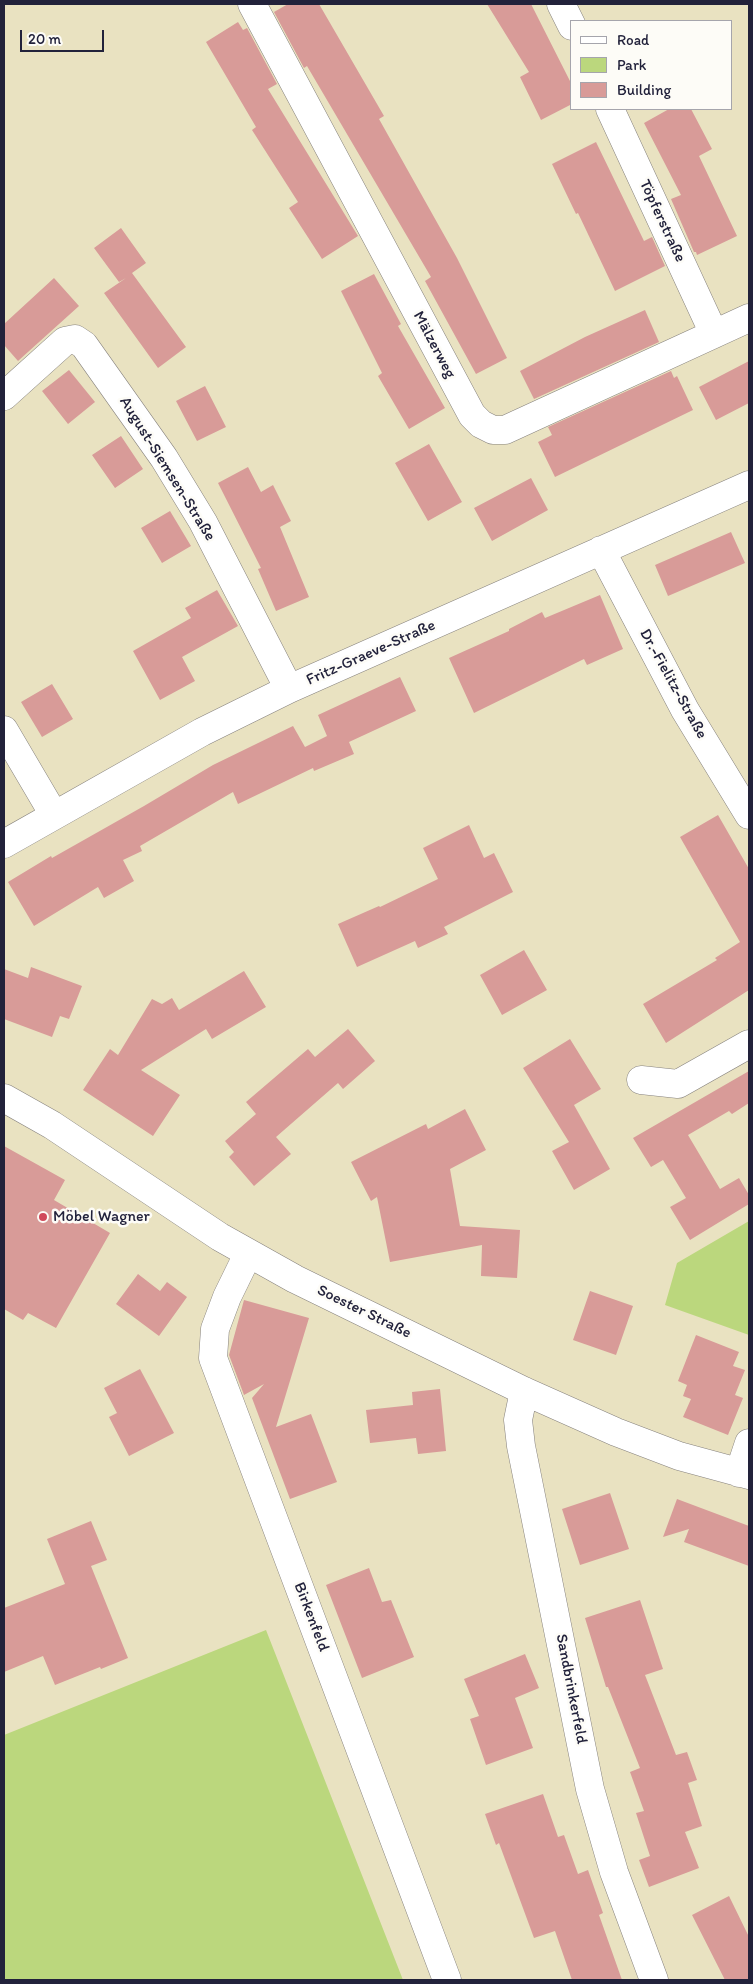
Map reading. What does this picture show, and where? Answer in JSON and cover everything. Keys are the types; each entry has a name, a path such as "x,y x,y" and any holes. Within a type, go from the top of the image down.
{"street":[{"name":"Mälzerweg","path":"252,4 472,415 481,424 493,430 505,430 749,318"},
{"path":"562,4 570,22"},
{"name":"Töpferstraße","path":"610,110 714,334"},
{"name":"August-Siemsen-Straße","path":"4,396 65,341 75,339 84,346 164,458 203,522 289,689"},
{"name":"Fritz-Graeve-Straße","path":"4,844 202,732 289,689 749,485"},
{"name":"Dr.-Fielitz-Straße","path":"600,550 685,710 749,815"},
{"path":"4,730 54,815"},
{"path":"641,1080 678,1084 749,1044"},
{"name":"Soester Straße","path":"4,1098 52,1125 184,1214 248,1254 295,1279 524,1390 634,1438 679,1456 744,1474"},
{"name":"Birkenfeld","path":"248,1254 227,1297 215,1329 213,1358 447,1980"},
{"name":"Sandbrinkerfeld","path":"524,1390 518,1420 521,1446 590,1789 614,1872 654,1980"},
{"path":"744,1474 749,1443"}],"green space":[{"path":"749,1221 749,1335 665,1305 677,1263"},
{"path":"266,1630 403,1980 4,1980 4,1735"}],"building":[{"path":"288,4 319,4 384,116 379,119 457,258 507,358 476,374 425,281 431,277 307,66 304,68 274,12"},
{"path":"487,4 531,4 570,81 570,105 541,120 520,77 529,72"},
{"path":"238,22 243,30 247,28 277,84 268,89 358,236 322,259 289,208 298,202 252,130 256,127 206,42"},
{"path":"667,110 692,110 712,149 699,156 737,236 697,255 694,252 671,199 681,195 644,123"},
{"path":"596,142 644,241 652,237 665,266 615,291 578,213 576,214 552,164"},
{"path":"121,228 146,263 132,273 186,347 158,368 104,293 126,278 119,282 94,248"},
{"path":"374,274 401,324 398,326 445,408 409,429 378,376 382,373 341,291"},
{"path":"54,278 79,306 18,361 4,345 4,324"},
{"path":"645,310 659,342 534,399 520,371 585,337"},
{"path":"749,361 749,403 716,420 699,387"},
{"path":"69,370 95,402 68,424 42,391"},
{"path":"671,371 674,378 677,376 693,410 555,477 538,442 552,435 548,427"},
{"path":"205,386 226,427 197,441 176,401"},
{"path":"121,436 143,469 115,488 92,455"},
{"path":"429,444 462,502 428,521 395,463"},
{"path":"248,467 261,492 273,485 291,521 280,527 309,597 276,611 258,569 261,568 218,483"},
{"path":"531,478 548,510 492,541 474,508"},
{"path":"170,511 191,546 162,563 141,528"},
{"path":"731,532 745,563 668,596 655,565"},
{"path":"217,590 238,626 182,657 195,681 160,700 133,651 191,618 185,608"},
{"path":"600,595 623,649 587,665 584,659 474,713 449,658 509,631 509,629 542,612 545,618"},
{"path":"400,677 416,711 349,742 354,754 314,771 313,768 238,804 233,792 140,846 142,851 123,860 134,881 104,898 98,887 34,926 8,882 213,765 293,726 305,747 327,736 318,715"},
{"path":"52,684 73,719 42,737 21,702"},
{"path":"718,815 749,869 749,990 666,1043 643,1004 717,960 715,958 740,942 680,837"},
{"path":"469,825 484,858 494,853 513,892 444,927 448,934 418,948 415,941 357,967 338,924 380,907 438,879 423,848"},
{"path":"524,950 547,990 502,1015 480,975"},
{"path":"31,967 82,986 69,1019 60,1016 52,1037 4,1019 4,969 28,978"},
{"path":"244,971 266,1007 212,1039 206,1029 141,1070 180,1095 153,1136 83,1090 110,1049 118,1055 152,999 162,1004 172,998 179,1010"},
{"path":"348,1029 375,1061 343,1089 338,1083 276,1137 291,1154 254,1186 229,1157 234,1152 225,1141 256,1114 246,1102 308,1049 315,1057"},
{"path":"570,1039 601,1089 574,1105 610,1169 574,1190 552,1151 569,1142 523,1068"},
{"path":"749,1071 749,1103 732,1114 729,1111 688,1135 720,1189 739,1178 749,1195 749,1204 690,1240 670,1207 686,1198 663,1160 651,1167 633,1138"},
{"path":"465,1109 486,1150 450,1169 460,1226 520,1230 517,1278 481,1276 482,1245 390,1262 377,1197 371,1201 351,1162 426,1124 428,1129"},
{"name":"Möbel Wagner","path":"4,1146 65,1180 54,1200 110,1233 56,1328 28,1313 23,1320 4,1309"},
{"path":"138,1274 160,1291 167,1282 187,1297 159,1336 116,1304"},
{"path":"590,1291 633,1306 616,1355 573,1340"},
{"path":"244,1300 309,1318 276,1427 311,1414 337,1482 290,1499 252,1398 264,1384 244,1395 229,1355"},
{"path":"696,1335 739,1352 733,1366 745,1370 735,1395 743,1398 728,1435 683,1417 691,1399 683,1396 687,1385 678,1381"},
{"path":"140,1369 174,1433 129,1456 109,1417 117,1413 104,1388"},
{"path":"440,1389 446,1451 418,1454 416,1438 370,1443 366,1410 413,1405 412,1392"},
{"path":"610,1493 629,1549 580,1565 562,1509"},
{"path":"677,1499 749,1526 749,1566 684,1542 689,1529 663,1537"},
{"path":"91,1521 107,1560 91,1566 128,1658 55,1685 43,1656 4,1672 4,1608 65,1584 47,1539"},
{"path":"369,1568 382,1602 391,1600 414,1657 362,1678 326,1585"},
{"path":"640,1600 663,1669 645,1675 676,1755 687,1752 697,1780 688,1783 702,1826 685,1832 699,1868 649,1887 639,1860 650,1856 636,1813 644,1811 630,1772 640,1768 608,1687 606,1687 585,1618"},
{"path":"525,1654 539,1688 515,1698 533,1748 486,1765 470,1719 479,1716 464,1679"},
{"path":"543,1794 558,1837 564,1835 578,1874 588,1870 603,1913 599,1915 622,1980 572,1980 555,1931 534,1938 499,1843 496,1845 485,1814"},
{"path":"729,1896 749,1937 749,1980 725,1980 692,1915"}],"place":[{"name":"Möbel Wagner","path":"43,1217"}]}
